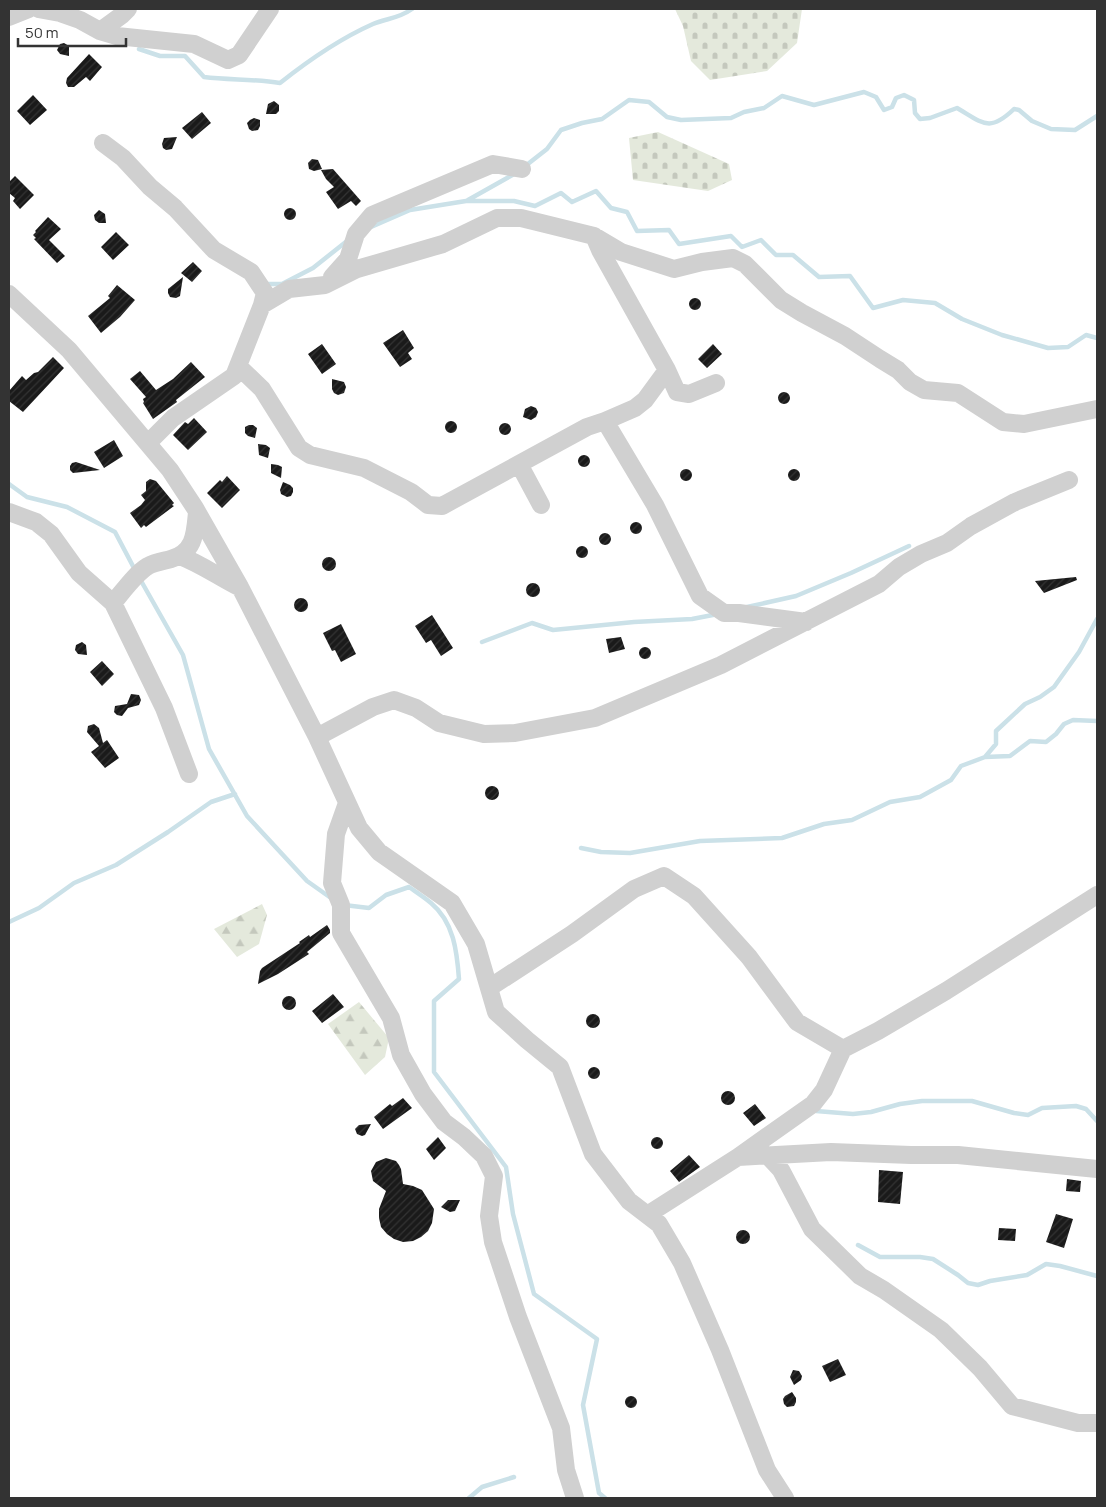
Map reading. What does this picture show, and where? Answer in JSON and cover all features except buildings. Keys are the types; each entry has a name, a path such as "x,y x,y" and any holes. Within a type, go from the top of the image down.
{"street":[{"path":"9,17 29,9"},
{"path":"38,9 60,12 100,31 117,36 194,44 228,60 239,55 270,9"},
{"path":"100,31 122,16 128,9"},
{"path":"103,143 123,158 150,187 175,208 214,250 250,272 265,293 262,306 234,376 173,418 148,443"},
{"path":"325,285 348,259 356,234 372,215 493,164 522,169"},
{"path":"262,306 290,290 325,285 357,269 443,244 497,218 521,218 594,236 621,252 674,269 702,262 733,258 745,264 781,300 802,314 845,336 898,370 910,382 924,390 958,393 1003,422 1024,424 1097,408"},
{"path":"594,236 667,370 677,392 689,394 716,383"},
{"path":"9,294 69,350 170,470 197,512 240,587 317,737 359,828 379,852 452,903 476,944 496,1012 560,1067 593,1154 629,1201 659,1224 682,1263 720,1350 767,1470 785,1498"},
{"path":"238,366 262,389 300,448 310,455 364,468 411,492 428,505 442,506 588,427 634,408 645,400 667,370"},
{"path":"605,421 656,505 700,596 724,613 739,613 806,622"},
{"path":"519,464 541,505"},
{"path":"317,737 373,706 394,700 416,708 439,723 484,734 515,733 595,718 721,665 879,584 899,567 921,554 947,543 971,526 1015,502 1069,480"},
{"path":"9,512 36,522 51,534 79,573 113,602 164,708 189,774"},
{"path":"113,602 138,574 149,565 180,556 195,536 197,512"},
{"path":"180,556 200,564 240,587"},
{"path":"347,803 336,834 332,883 341,905 341,933 391,1018 401,1055 423,1094 444,1122 464,1137 484,1156 494,1176 489,1216 493,1242 518,1316 561,1428 566,1470 575,1498"},
{"path":"489,988 572,934 634,888 664,876 694,896 749,957 797,1022 843,1049"},
{"path":"647,1215 738,1157 813,1104 824,1090 843,1049 946,991 1097,895"},
{"path":"738,1157 831,1152 958,1155 1097,1169"},
{"path":"768,1156 781,1170 812,1229 860,1276 884,1290 941,1330 980,1368 1012,1406 1078,1423 1097,1423"}],"green space":[{"path":"675,9 802,9 797,43 767,71 710,80 691,61 683,26"},
{"path":"658,132 729,164 732,180 708,191 633,180 629,138"},
{"path":"262,904 267,915 259,944 237,957 214,929"},
{"path":"359,1002 389,1038 385,1057 365,1075 328,1024"}],"waterway":[{"path":"139,49 160,56 185,56 204,77 280,83 313,58 348,36 373,24 397,17 412,9"},
{"path":"524,167 547,149 561,130 602,119 629,100 649,102 667,117 681,120 731,118 744,112 764,108 782,96 814,105 864,92 876,97 884,110 892,107 896,98 904,95 914,100 915,113 920,119 930,118 957,108 980,121 992,123 998,121 1014,109 1019,110 1032,121 1051,129 1075,130 1097,116"},
{"path":"468,200 516,173"},
{"path":"371,227 410,210 466,201 514,201 535,206 561,193 572,202 596,191 611,208 627,212 637,231 669,230 679,244 731,236 742,247 761,240 776,255 793,255 819,277 850,276 873,308 903,300 935,303 962,319 1002,335 1048,348 1068,347 1086,335 1097,338"},
{"path":"265,284 282,284 313,268 347,241"},
{"path":"9,484 27,497 67,507 115,532 135,570"},
{"path":"747,607 796,596 909,546"},
{"path":"140,579 183,655 209,749 247,816 307,881 331,898"},
{"path":"482,642 532,623 553,630 634,622 692,619 718,614"},
{"path":"581,848 601,852 630,853 700,841 782,838 824,824 852,820 890,802 920,797 951,780 961,766 985,757 996,744 996,731 1025,704 1040,697 1054,687 1079,652 1097,619"},
{"path":"985,757 1010,756 1030,741 1046,742 1064,724 1073,720 1097,721"},
{"path":"9,922 39,908 74,883 116,865 211,802 235,794"},
{"path":"344,905 369,908 386,895 409,887 439,911 449,928 457,958 459,979 434,1001 434,1072 506,1167 513,1214 534,1294 597,1339 583,1405 599,1493 605,1498"},
{"path":"816,1111 853,1114 922,1101 972,1101 1028,1115 1042,1108 1076,1106 1086,1109 1097,1121"},
{"path":"858,1245 880,1257 920,1257 933,1259 968,1283 978,1285 990,1281 1027,1275 1046,1264 1097,1276"},
{"path":"469,1498 482,1487 514,1477"}]}
